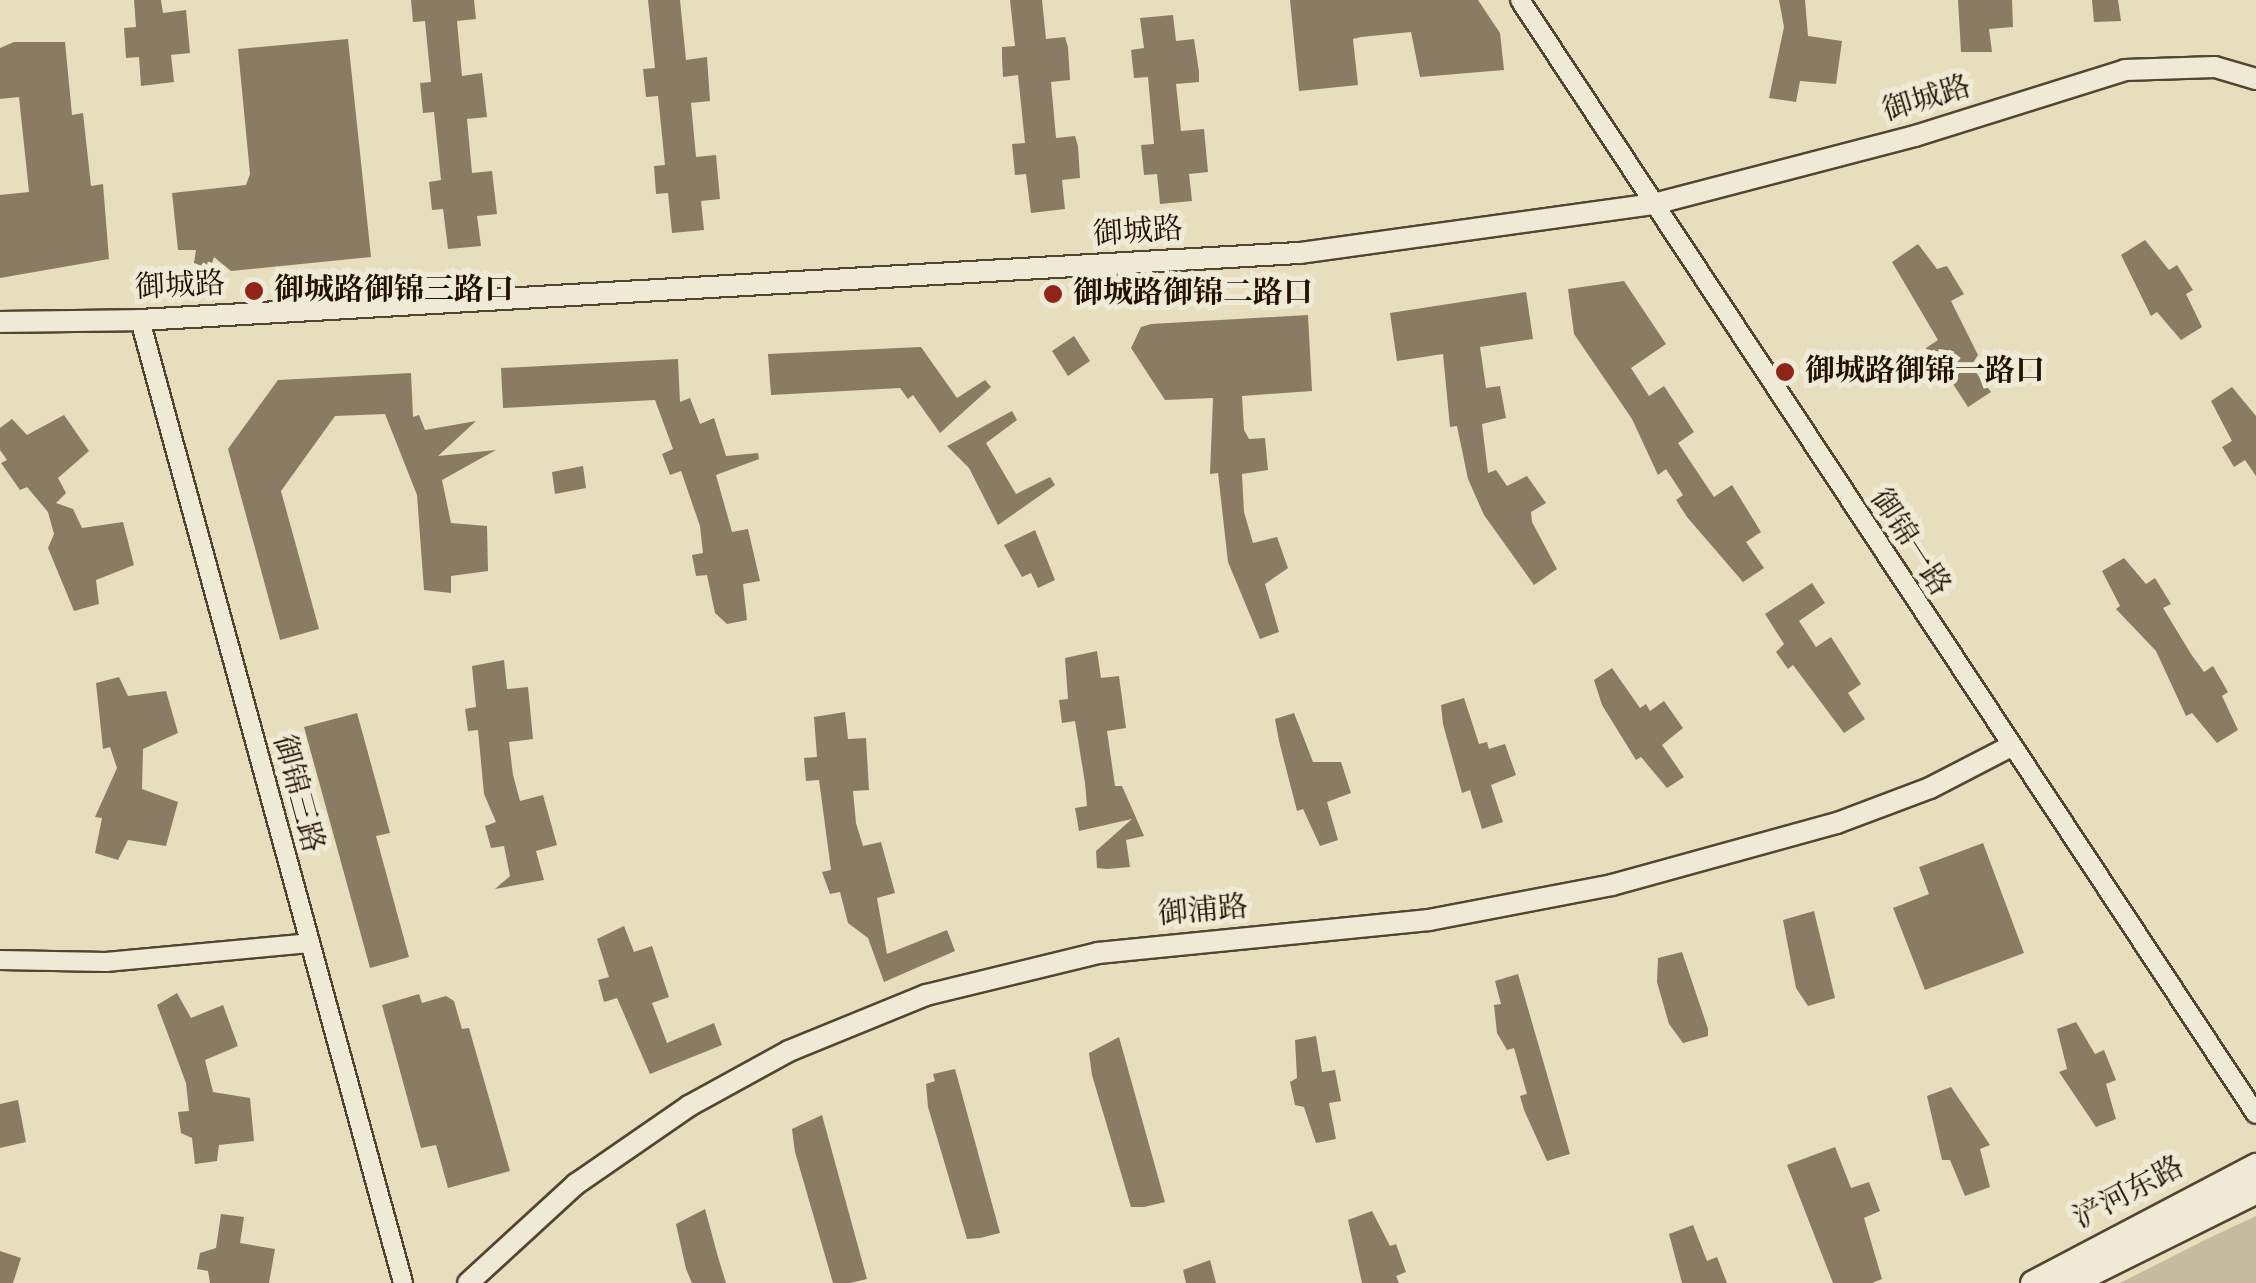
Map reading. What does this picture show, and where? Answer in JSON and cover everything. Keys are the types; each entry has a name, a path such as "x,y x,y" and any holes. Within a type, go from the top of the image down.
{"main road":[{"name":"浐河东路","path":"2033,1283 2256,1166"},
{"name":"浐河东路","path":"2069,1283 2256,1190"}],"street":[{"name":"御锦一路","path":"1520,0 2256,1114"},
{"name":"御城路","path":"0,322 140,320 1300,253 1654,204 1915,136 2124,70 2215,68 2256,79"},
{"name":"御锦三路","path":"140,320 403,1283"},
{"name":"御浦路","path":"468,1283 540,1213 666,1120 788,1050 926,995 1098,952 1428,920 1650,876 1837,823 2010,747"},
{"path":"0,960 106,962 309,943"}],"shaded area":[{"path":"2256,1216 2256,1283 2120,1283 2207,1239"}],"building":[{"path":"134,0 161,0 163,13 186,10 190,53 171,55 174,82 141,86 139,57 126,58 124,28 136,27"},
{"path":"411,0 474,0 476,19 457,21 462,76 482,73 487,117 467,119 472,173 492,171 497,214 477,216 481,246 448,249 443,209 432,210 429,182 441,180 434,112 423,113 420,83 431,82 425,21 413,22"},
{"path":"648,0 680,0 686,60 707,57 710,101 691,103 696,157 716,155 720,199 701,201 704,230 672,233 668,193 656,194 654,166 665,165 658,96 646,97 643,69 655,68"},
{"path":"1010,0 1042,0 1046,39 1065,37 1068,47 1070,80 1051,82 1056,138 1075,136 1078,146 1080,178 1062,180 1065,209 1031,213 1026,174 1015,175 1012,144 1025,143 1018,75 1003,77 1002,47 1015,46"},
{"path":"1290,0 1478,0 1500,33 1504,70 1420,77 1411,32 1361,37 1353,39 1358,85 1299,91"},
{"path":"1779,0 1805,0 1808,36 1842,41 1836,84 1800,81 1796,102 1769,98 1784,27"},
{"path":"1958,0 2012,0 2013,27 1989,29 1992,52 1961,52"},
{"path":"2092,0 2118,0 2121,21 2094,22"},
{"path":"1173,15 1176,41 1194,39 1199,72 1199,82 1176,84 1181,131 1204,129 1208,172 1189,174 1192,201 1160,204 1157,174 1144,175 1141,145 1154,144 1148,77 1134,78 1131,50 1144,48 1140,18"},
{"path":"348,39 371,257 231,271 214,257 210,269 194,263 196,250 178,250 172,193 246,185 250,174 238,49"},
{"path":"14,42 65,42 72,115 83,113 91,186 103,184 109,259 0,278 0,195 29,192 19,97 0,99 0,48"},
{"path":"2145,240 2169,270 2177,265 2193,290 2186,294 2202,327 2181,340 2157,312 2151,316 2121,255"},
{"path":"1918,244 1937,269 1947,266 1964,294 1951,301 1978,355 1971,366 1991,392 1968,407 1951,381 1942,386 1927,362 1926,348 1938,340 1892,262"},
{"path":"1624,281 1666,344 1631,368 1649,396 1664,386 1694,432 1678,443 1714,497 1732,485 1761,532 1746,542 1764,568 1743,582 1687,517 1676,500 1683,495 1666,469 1658,475 1632,419 1574,334 1568,289"},
{"path":"1526,292 1533,339 1480,347 1486,388 1500,386 1506,418 1482,424 1488,473 1496,470 1507,486 1527,476 1546,503 1531,512 1532,522 1557,569 1534,585 1484,515 1468,479 1457,426 1450,427 1443,354 1397,361 1390,313"},
{"path":"1308,315 1312,391 1242,396 1244,430 1249,439 1265,438 1268,470 1242,474 1244,512 1253,543 1277,537 1288,568 1265,584 1279,632 1260,639 1228,562 1218,473 1210,474 1213,398 1165,400 1131,348 1141,327 1151,324"},
{"path":"1074,336 1090,361 1068,376 1052,351"},
{"path":"921,347 957,398 985,380 991,387 940,433 913,395 908,399 900,388 771,395 768,354"},
{"path":"678,359 680,402 690,398 700,424 714,418 726,456 758,453 759,459 716,475 732,532 748,529 760,581 743,584 747,620 727,624 715,613 707,575 696,576 692,555 703,553 700,526 681,471 670,475 662,454 673,449 655,400 503,408 501,368"},
{"path":"411,373 413,417 419,415 425,430 476,421 438,456 496,450 442,480 451,523 487,526 488,571 451,576 451,593 424,590 417,495 385,414 335,416 281,491 319,629 280,640 228,449 278,380"},
{"path":"2232,387 2256,416 2256,476 2245,460 2234,467 2222,447 2232,441 2211,401"},
{"path":"1012,411 1017,420 986,443 1016,494 1050,477 1055,485 998,525 969,468 947,446"},
{"path":"64,415 89,451 58,478 66,493 56,503 73,509 82,528 123,522 134,565 96,580 99,604 74,611 48,548 54,534 48,512 27,487 20,490 1,463 7,460 0,450 0,428 12,419 27,435"},
{"path":"583,466 586,488 555,494 552,472"},
{"path":"1035,530 1055,580 1038,588 1031,573 1022,577 1004,545"},
{"path":"2124,558 2146,584 2155,578 2171,604 2163,608 2191,654 2204,672 2213,666 2228,692 2222,696 2238,730 2217,743 2192,713 2186,716 2156,651 2116,609 2120,606 2102,571"},
{"path":"1812,583 1825,603 1799,621 1816,647 1831,637 1861,684 1848,693 1865,719 1844,733 1793,665 1788,669 1776,652 1784,644 1765,614"},
{"path":"1097,651 1101,678 1119,676 1126,728 1107,731 1115,786 1122,786 1144,836 1126,840 1130,867 1097,868 1096,851 1132,819 1079,831 1075,808 1087,806 1085,783 1075,721 1062,723 1059,700 1068,699 1065,658"},
{"path":"504,660 507,689 528,687 533,739 509,742 520,801 543,795 557,845 536,851 544,880 495,889 510,876 504,846 491,848 485,826 496,822 484,794 478,730 468,731 465,709 476,707 472,666"},
{"path":"1612,668 1640,708 1646,704 1650,711 1664,701 1683,728 1662,745 1684,777 1667,788 1641,757 1636,760 1602,705 1594,680"},
{"path":"119,677 128,696 166,691 178,733 143,749 142,789 178,802 166,846 128,840 118,860 95,853 102,818 95,817 117,768 110,747 103,749 96,683"},
{"path":"1464,698 1479,744 1487,742 1489,749 1505,744 1516,775 1491,785 1503,822 1482,829 1470,790 1462,793 1443,724 1441,705"},
{"path":"845,712 848,739 866,738 869,790 853,791 856,823 863,846 881,842 895,893 877,898 887,954 947,930 955,951 884,982 868,938 848,923 840,892 830,894 822,872 831,870 819,780 806,781 804,758 817,757 814,717"},
{"path":"357,713 390,833 376,836 409,957 370,968 304,727"},
{"path":"1294,713 1313,762 1341,762 1351,793 1327,802 1338,840 1320,846 1303,809 1297,811 1279,741 1275,719"},
{"path":"1983,843 2024,953 1925,990 1893,908 1929,894 1919,867"},
{"path":"1814,911 1835,998 1808,1006 1796,988 1783,920"},
{"path":"624,926 634,952 652,946 669,997 652,1003 667,1043 714,1023 722,1045 650,1074 617,998 604,1002 598,980 609,977 597,939"},
{"path":"1682,952 1708,1029 1708,1036 1683,1043 1669,1024 1657,982 1658,958"},
{"path":"1518,974 1570,1154 1547,1161 1524,1110 1520,1096 1527,1094 1514,1048 1507,1050 1497,1033 1494,1005 1501,1004 1495,981"},
{"path":"177,993 191,1018 223,1005 238,1046 205,1060 213,1092 250,1098 254,1141 219,1145 217,1161 195,1164 192,1138 181,1133 178,1112 189,1111 186,1083 157,1005"},
{"path":"419,994 422,1003 446,996 454,1001 462,1029 469,1028 510,1171 448,1188 436,1145 421,1148 382,1005"},
{"path":"2076,1022 2095,1054 2104,1050 2116,1080 2106,1084 2116,1119 2096,1127 2059,1072 2067,1069 2057,1029"},
{"path":"1316,1036 1322,1072 1335,1070 1341,1101 1329,1103 1336,1139 1316,1143 1304,1107 1295,1105 1290,1082 1297,1078 1295,1040"},
{"path":"1119,1037 1165,1202 1144,1207 1131,1207 1092,1075 1089,1053"},
{"path":"955,1069 1000,1233 980,1238 967,1239 928,1107 926,1084 935,1081 933,1074"},
{"path":"1951,1087 1990,1145 1980,1149 1990,1187 1965,1196 1950,1160 1942,1160 1927,1096"},
{"path":"18,1100 26,1142 0,1148 0,1104"},
{"path":"822,1115 867,1279 850,1283 833,1283 795,1152 792,1129"},
{"path":"1835,1147 1851,1188 1869,1182 1880,1211 1864,1218 1882,1279 1872,1283 1833,1283 1787,1165"},
{"path":"705,1209 726,1283 692,1283 686,1269 676,1224"},
{"path":"1372,1211 1390,1246 1396,1244 1406,1272 1396,1276 1399,1283 1362,1283 1348,1220"},
{"path":"221,1214 244,1217 240,1243 275,1249 269,1283 210,1283 208,1271 197,1269 200,1253 216,1248"},
{"path":"1693,1225 1707,1261 1717,1257 1727,1283 1682,1283 1669,1234"},
{"path":"0,1251 21,1258 13,1283 0,1283"},
{"path":"1210,1260 1216,1283 1186,1283 1183,1270"}],"place":[{"name":"御城路御锦三路口","path":"254,291"},
{"name":"御城路御锦二路口","path":"1053,294"},
{"name":"御城路御锦一路口","path":"1785,372"}]}
